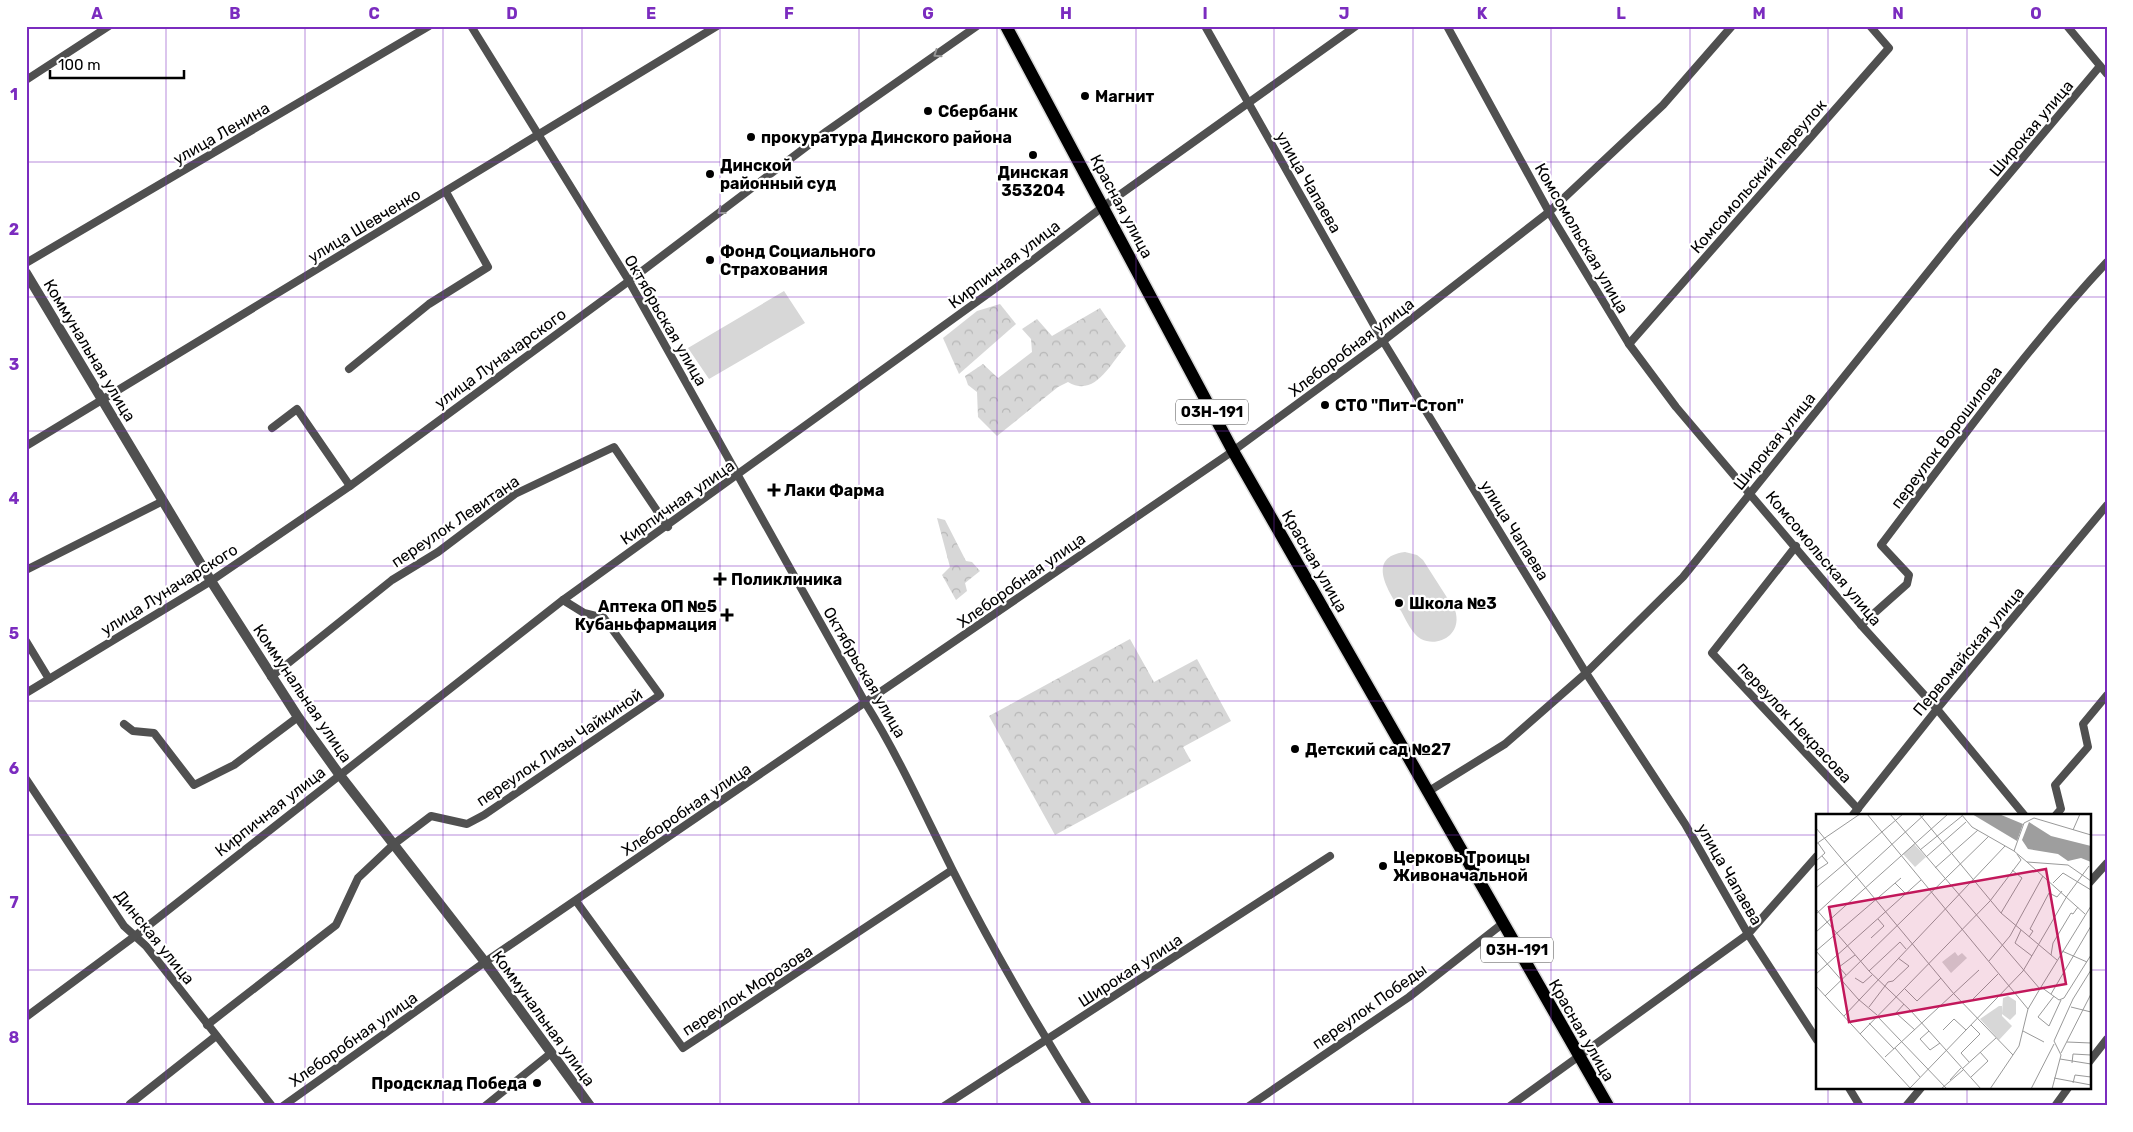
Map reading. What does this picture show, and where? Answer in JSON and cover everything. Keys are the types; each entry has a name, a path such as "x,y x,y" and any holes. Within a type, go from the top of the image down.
{"main road":[{"name":"Красная улица","path":"1006,26 1104,206 1233,451 1429,791 1578,1057 1608,1106"}],"street":[{"path":"26,80 109,26"},
{"name":"улица Ленина","path":"26,263 429,26"},
{"name":"Октябрьская улица","path":"471,26 629,281 866,704 891,744 952,870 1046,1041 1088,1106"},
{"name":"улица Шевченко","path":"26,446 717,26"},
{"name":"улица Луначарского","path":"26,693 211,580 350,486 629,281 827,131 977,26"},
{"name":"улица Чапаева","path":"1205,26 1383,342 1586,673 1685,824 1748,934 1816,1038"},
{"name":"Кирпичная улица","path":"26,1017 135,936 563,600 668,527 1104,206 1356,26"},
{"name":"Комсомольская улица","path":"1446,26 1548,212 1629,344 1676,407 1751,492 1861,625 1937,709 2023,814"},
{"name":"Хлеборобная улица","path":"283,1106 485,962 866,704 1233,451 1383,342 1548,212 1663,105 1732,26"},
{"name":"Комсомольский переулок","path":"1629,344 1889,48 1870,26"},
{"path":"2067,26 2107,74"},
{"name":"Широкая улица","path":"1429,791 1505,744 1586,673 1683,577 1957,236 2100,66"},
{"path":"349,370 429,304 488,267 446,192"},
{"name":"переулок Ворошилова","path":"1861,625 1907,584 1909,575 1881,545 2016,368 2077,294 2107,262"},
{"name":"Коммунальная улица","path":"26,273 270,677 339,774 485,962 590,1106"},
{"path":"272,428 297,410 350,486"},
{"name":"переулок Левитана","path":"270,677 392,580 438,552 515,494 614,447 668,527"},
{"path":"26,570 163,501"},
{"name":"Первомайская улица","path":"1854,814 1937,709 2107,505"},
{"name":"переулок Некрасова","path":"1796,546 1712,653 1858,809"},
{"name":"переулок Лизы Чайкиной","path":"207,1025 336,925 358,878 394,844 431,816 467,824 484,816 660,695 604,618 584,613 563,600"},
{"path":"26,640 49,679"},
{"path":"2057,814 2061,809 2054,785 2088,747 2083,724 2107,694"},
{"path":"124,724 133,731 154,733 194,784 234,765 298,717"},
{"name":"Динская улица","path":"26,779 124,926 146,946 272,1106"},
{"name":"Широкая улица","path":"944,1106 1330,856"},
{"path":"1510,1106 1748,934 1816,857"},
{"path":"2090,882 2107,863"},
{"name":"переулок Морозова","path":"576,901 683,1048 952,870"},
{"name":"переулок Победы","path":"1249,1106 1409,997 1502,924"},
{"path":"130,1104 216,1036"},
{"path":"2090,1061 2107,1040"},
{"path":"485,1106 552,1053"},
{"path":"1850,1090 1860,1106"},
{"path":"1906,1106 1919,1090"},
{"path":"2055,1106 2067,1090"}],"green space":[{"path":"784,291 805,323 709,379 688,348"},
{"path":"1000,304 1016,324 959,374 943,338 977,311"},
{"path":"1100,308 1126,346 1108,370 1101,377 1086,386 1078,386 1068,382 1058,387 997,436 978,417 977,392 968,385 965,376 983,364 998,378 1032,352 1031,339 1022,329 1037,319 1052,336"},
{"path":"937,518 945,520 966,561 972,562 980,571 965,583 967,591 956,600 942,575 950,567"},
{"path":"1405,552 1417,555 1423,560 1455,610 1457,620 1455,626 1450,635 1444,639 1436,642 1418,637 1386,585 1383,568 1386,561 1393,555"},
{"path":"1130,639 1154,682 1197,659 1231,721 1183,747 1191,761 1055,835 989,716"}],"place":[{"name":"Магнит","path":"1085,96"},
{"name":"Сбербанк","path":"928,111"},
{"name":"прокуратура Динского района","path":"751,137"},
{"name":"Динская 353204","path":"1033,155"},
{"name":"Динской районный суд","path":"710,174"},
{"name":"Фонд Социального Страхования","path":"710,260"},
{"name":"СТО \"Пит-Стоп\"","path":"1325,405"},
{"name":"Лаки Фарма","path":"774,490"},
{"name":"Поликлиника","path":"720,579"},
{"name":"Школа №3","path":"1399,603"},
{"name":"Аптека ОП №5 Кубаньфармация","path":"727,615"},
{"name":"Детский сад №27","path":"1295,749"},
{"name":"Церковь Троицы Живоначальной","path":"1383,866"},
{"name":"Продсклад Победа","path":"537,1083"}]}
